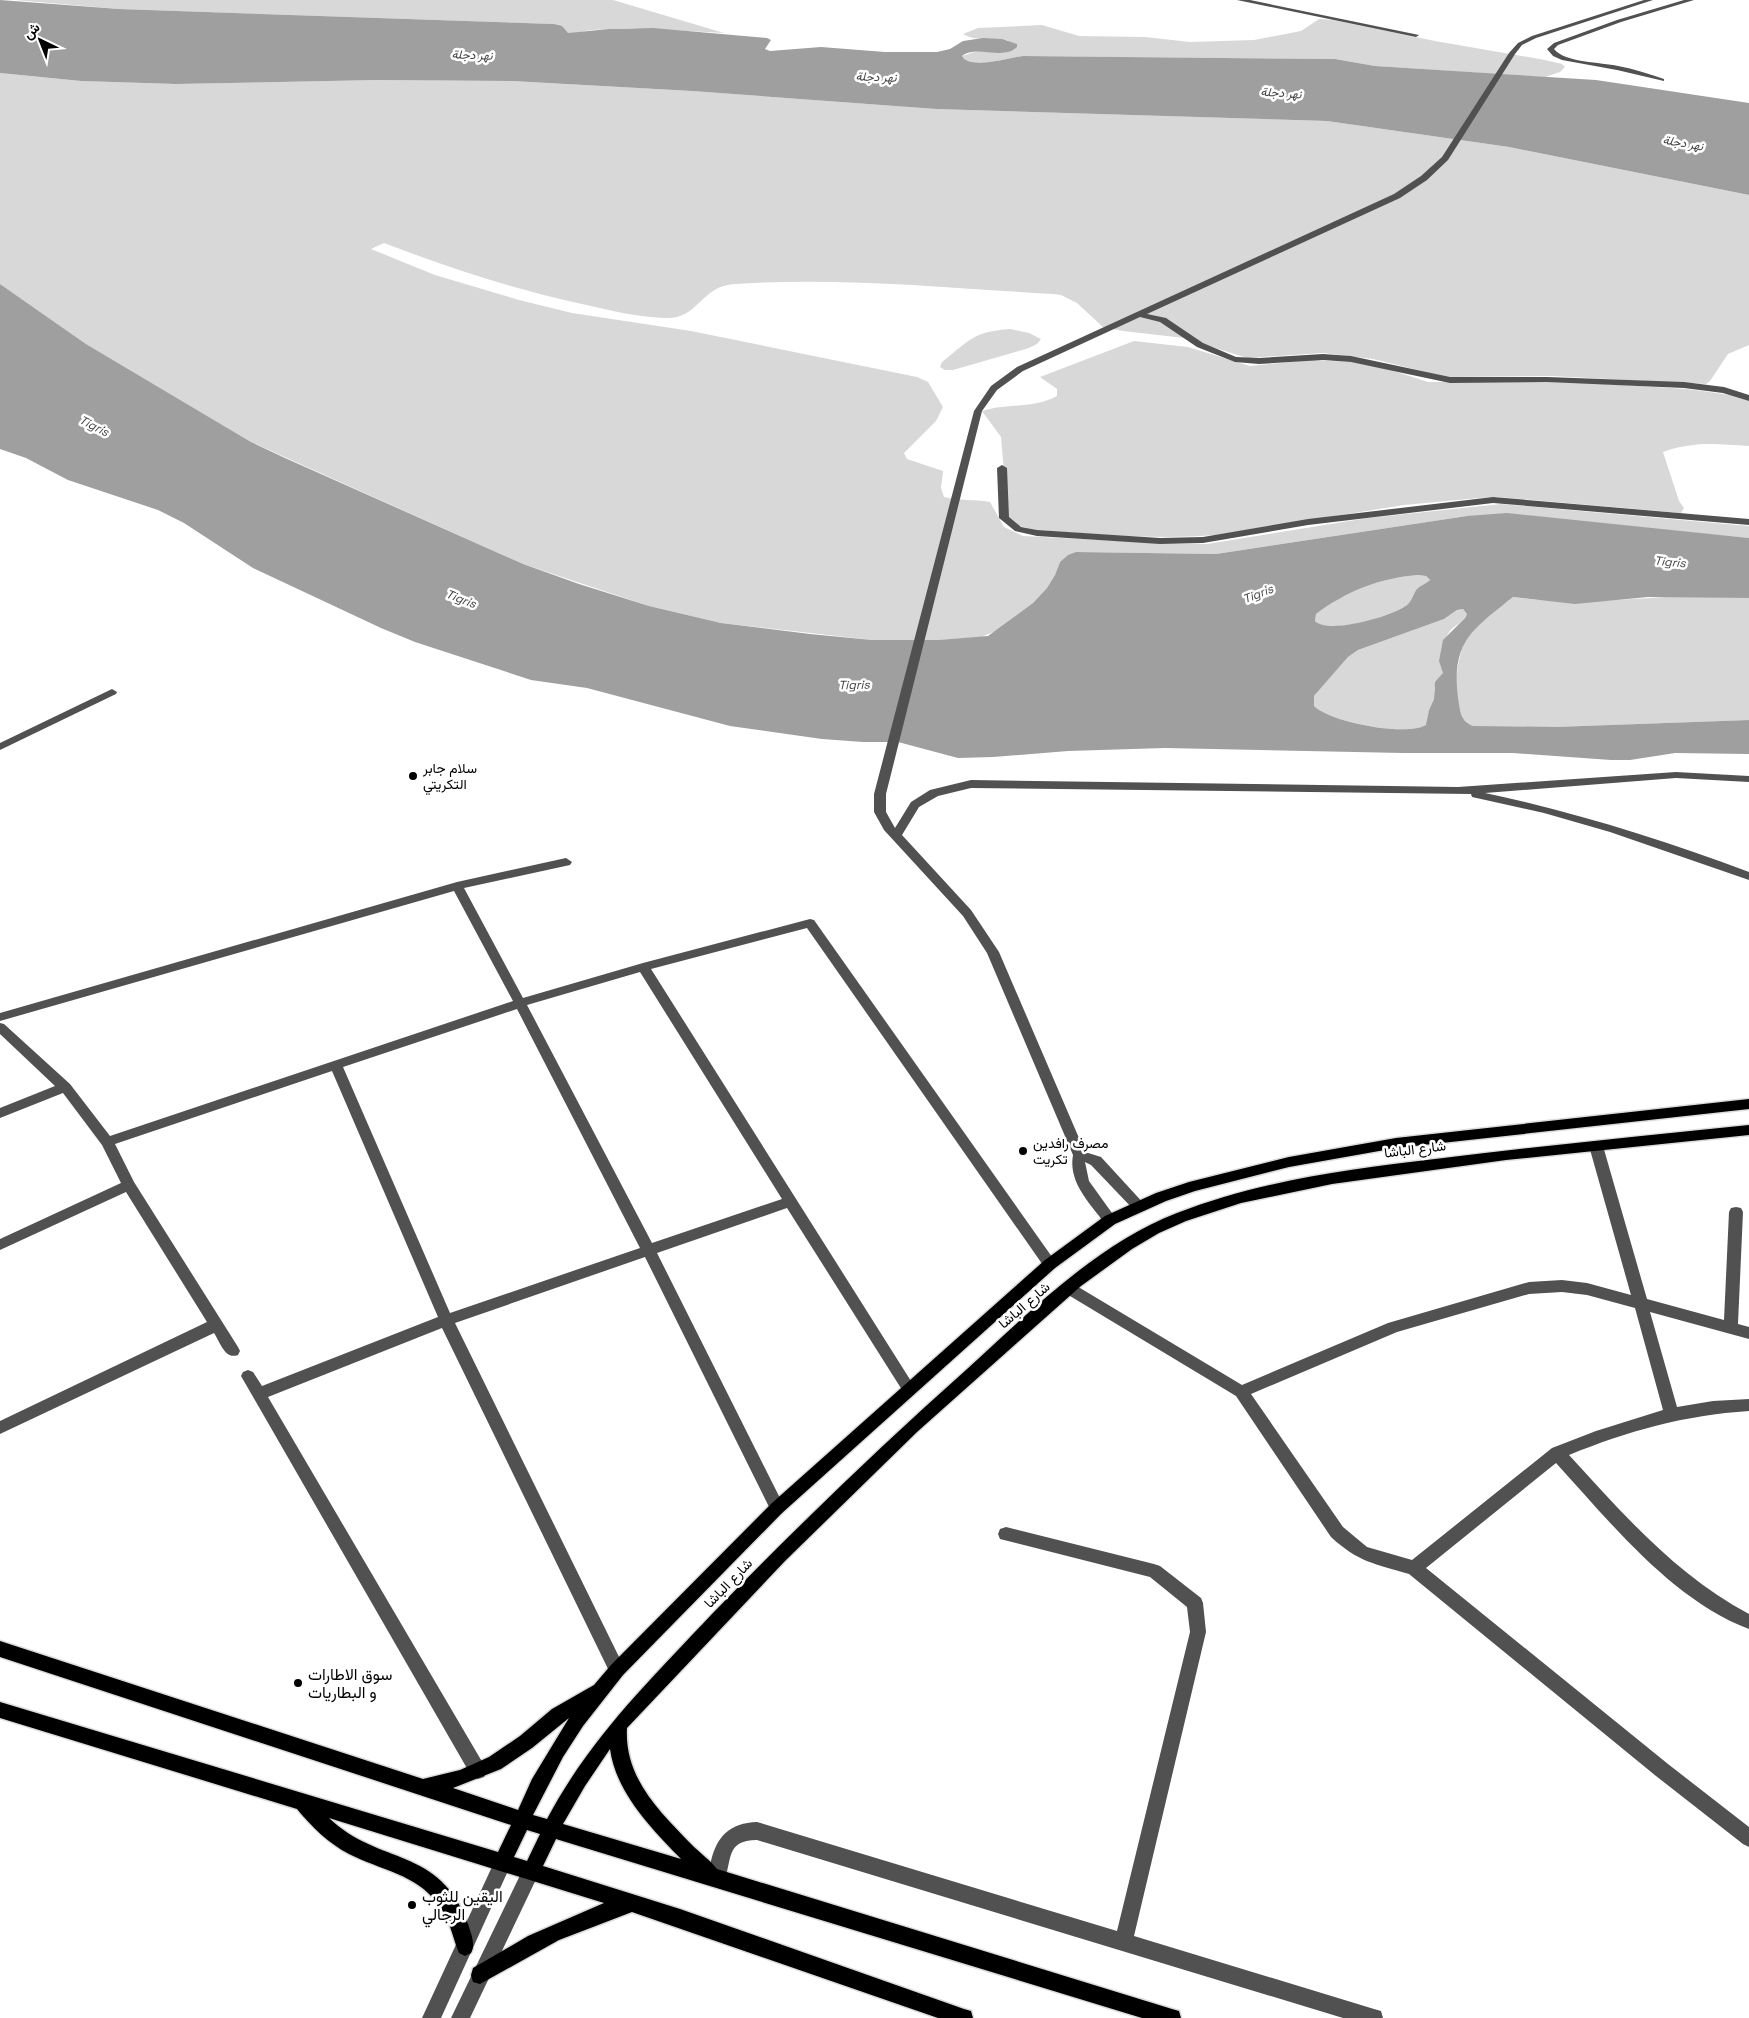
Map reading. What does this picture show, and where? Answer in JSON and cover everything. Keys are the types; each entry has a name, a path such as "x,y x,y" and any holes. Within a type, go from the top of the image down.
{"main road":[{"path":"502,1862 556,1752 617,1670 778,1508 1050,1264 1110,1220 1139,1206 1194,1186 1232,1175 1337,1152 1396,1143 1749,1104"},
{"name":"شارع الباشا","path":"531,1870 581,1775 619,1726 751,1584 869,1467 936,1405 1070,1289 1129,1244 1154,1228 1184,1216 1257,1193 1321,1180 1380,1171 1749,1130"},
{"path":"0,1649 521,1820 715,1877 1172,2018"},
{"path":"423,1787 451,1781 478,1771 510,1753 558,1715 600,1691"},
{"path":"0,1711 531,1870 964,2018"},
{"path":"619,1726 618,1744 621,1761 626,1777 635,1792 667,1830 715,1877"},
{"path":"302,1802 327,1829 351,1846 409,1869 426,1879 441,1892 453,1908 461,1926 465,1947"},
{"path":"480,1975 539,1939 569,1924 631,1903"}],"street":[{"path":"1240,0 1416,35"},
{"path":"1110,1220 1079,1177 1078,1162 1080,1155 993,952 967,913 888,827 880,812 880,794 978,411 994,388 1020,369 1397,196 1424,178 1452,148 1512,53 1520,44 1534,37 1650,0"},
{"path":"1662,80 1564,58 1555,55 1550,49 1556,44 1618,21 1691,0"},
{"path":"1139,314 1163,320 1200,344 1244,360 1341,358 1373,362 1434,378 1450,380 1567,379 1698,386 1726,390 1749,398"},
{"path":"1002,468 1004,518 1018,529 1037,534 1160,541 1202,540 1308,522 1493,500 1749,522"},
{"path":"0,747 112,692"},
{"path":"896,836 915,805 934,793 971,784 1458,790 1676,775 1749,779"},
{"path":"1458,790 1567,816 1696,855 1749,876"},
{"path":"0,1017 457,886 566,862"},
{"path":"457,886 650,1251 778,1508"},
{"path":"107,1142 520,1003 643,967 810,923 1050,1264"},
{"path":"643,967 909,1389"},
{"path":"0,1027 65,1087 107,1142 129,1185 232,1351"},
{"path":"336,1064 446,1320 617,1670"},
{"path":"0,1113 65,1087"},
{"path":"1596,1146 1672,1414"},
{"path":"1080,1155 1096,1161 1139,1206"},
{"path":"0,1245 129,1185"},
{"path":"259,1394 446,1320 791,1201"},
{"path":"1731,1328 1736,1212"},
{"path":"1242,1392 1393,1327 1529,1288 1562,1286 1587,1289 1749,1333"},
{"path":"1070,1289 1242,1392 1338,1532 1352,1546 1363,1553 1414,1568 1662,1770 1749,1838"},
{"path":"0,1428 216,1325"},
{"path":"248,1376 478,1771"},
{"path":"1414,1568 1557,1453 1596,1437 1672,1414 1713,1407 1749,1405"},
{"path":"1557,1453 1641,1542 1686,1583 1727,1612 1749,1622"},
{"path":"1006,1534 1154,1572 1195,1603 1198,1632 1124,1942"},
{"path":"715,1877 722,1850 730,1838 743,1831 757,1831 1374,2018"},
{"path":"430,2018 465,1947 502,1862"},
{"path":"460,2018 531,1870"}],"shaded area":[{"path":"15,0 613,0 724,33 631,28 568,33 554,24 119,9"},
{"path":"1319,19 1333,20 1435,41 1545,60 1562,64 1565,67 1560,72 1545,77 1375,66 1335,59 1023,56 981,63 967,60 962,56 1009,41 979,39 963,34 978,28 1042,25 1079,36 1145,37 1190,42 1254,40 1301,31"},
{"path":"0,73 81,81 176,84 377,80 512,81 692,91 936,109 1327,121 1509,147 1749,195 1749,345 1728,354 1706,384 1551,376 1446,377 1373,359 1323,353 1247,358 1184,338 1103,327 1077,303 1061,295 934,286 814,282 735,284 714,290 693,309 676,317 664,318 633,315 506,285 384,243 371,249 435,275 519,300 572,313 691,331 917,377 928,382 943,407 936,421 904,453 907,459 943,471 941,488 944,497 990,502 1004,527 1023,536 1207,544 1368,518 1501,504 1749,526 1749,538 1643,528 1467,516 1216,554 1076,552 1060,562 1047,588 1033,603 996,631 981,637 938,640 872,640 721,623 649,606 523,564 251,442 86,344 0,284"},
{"path":"1010,329 1029,333 1041,339 1037,344 1029,348 953,370 945,370 940,367 942,362 972,338 987,332"},
{"path":"1134,341 1188,347 1250,366 1312,360 1353,362 1391,370 1428,382 1558,381 1687,389 1731,395 1749,401 1749,446 1695,445 1663,452 1679,501 1684,508 1681,513 1497,497 1404,505 1216,535 1148,537 1104,535 1036,530 1019,526 1008,517 1001,437 982,411 1039,403 1057,396 1057,389 1040,377"},
{"path":"1418,575 1426,576 1430,580 1419,589 1407,605 1388,614 1360,623 1346,625 1322,625 1315,621 1316,614 1352,592 1390,579"},
{"path":"1690,596 1749,598 1749,720 1555,727 1477,727 1467,723 1461,714 1457,702 1457,673 1459,659 1467,638 1476,626 1513,597 1557,601 1601,601"},
{"path":"1463,609 1467,614 1450,631 1446,638 1443,673 1434,688 1434,699 1429,710 1427,725 1403,729 1369,726 1335,717 1314,706 1314,696 1348,657 1358,650 1444,619 1457,610"}],"water":[{"name":"نهر دجلة","path":"0,0 119,9 554,24 562,26 568,33 609,29 653,28 767,38 771,40 765,49 770,51 821,47 885,52 937,52 950,49 963,41 983,38 1002,39 1017,44 1017,47 1004,53 975,52 962,56 966,60 981,63 1023,56 1335,59 1375,66 1596,80 1749,103 1749,195 1509,147 1327,121 936,109 692,91 512,81 377,80 176,84 81,81 0,73"},
{"name":"Tigris","path":"0,284 86,344 251,442 285,458 523,564 649,606 721,623 872,640 938,640 988,636 1033,603 1047,588 1060,562 1068,555 1076,552 1216,554 1467,516 1507,513 1749,538 1749,598 1648,597 1575,604 1513,597 1476,628 1468,638 1458,663 1457,679 1461,715 1465,721 1473,726 1555,727 1749,720 1749,754 1675,753 1630,760 1611,760 1513,753 1403,753 1165,748 1068,751 958,758 898,742 822,739 730,726 587,688 531,680 415,642 253,568 184,523 158,510 68,480 26,458 0,449","holes":["1418,575 1426,576 1430,580 1417,589 1407,605 1389,614 1346,625 1322,625 1315,621 1316,614 1352,592 1390,579","1463,609 1467,614 1465,618 1443,640 1439,661 1443,673 1435,682 1434,699 1429,710 1426,725 1402,729 1368,726 1335,717 1314,706 1314,696 1348,657 1358,650 1444,619 1457,610"]}],"place":[{"name":"سلام جابر التكريتي","path":"413,776"},
{"name":"مصرف رافدين تكريت","path":"1023,1151"},
{"name":"سوق الاطارات و البطاريات","path":"298,1683"},
{"name":"اليقين للثوب الرجالي","path":"412,1905"}]}
